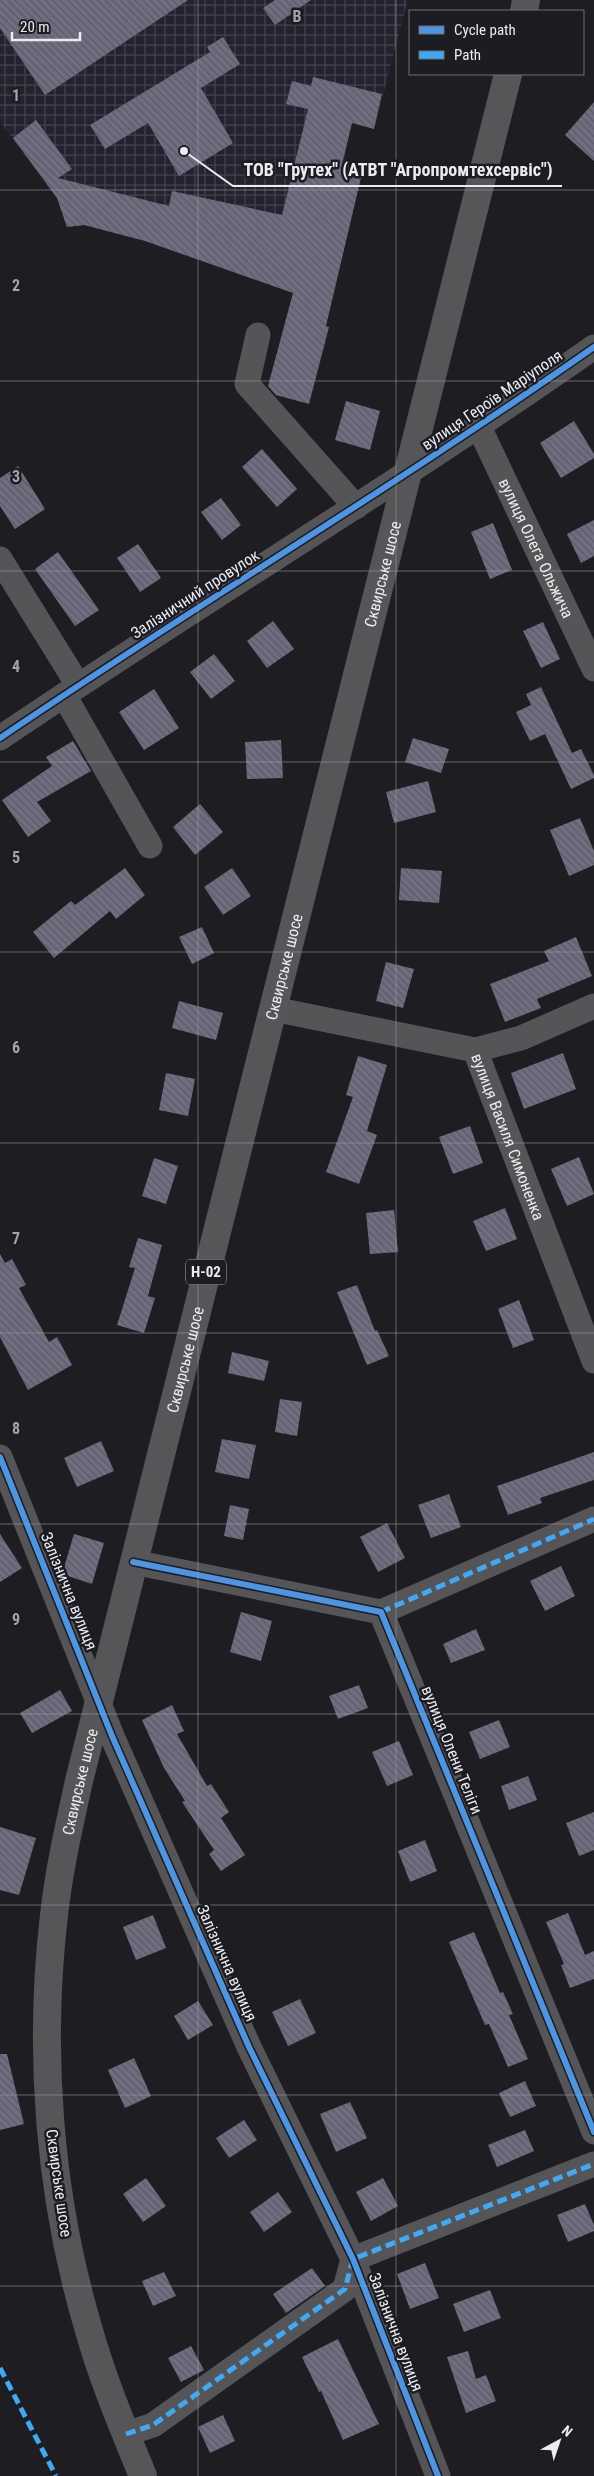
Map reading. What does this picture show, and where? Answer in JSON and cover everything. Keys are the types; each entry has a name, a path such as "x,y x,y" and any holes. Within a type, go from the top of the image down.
{"main road":[{"name":"Сквирське шосе","path":"143,2476 88,2328 69,2252 58,2194 50,2119 47,2052 48,1978 58,1886 79,1781 99,1707 133,1562 508,75"}],"street":[{"path":"258,335 248,384 356,507"},
{"name":"вулиця Героїв Маріуполя","path":"406,475 594,347"},
{"name":"вулиця Олега Ольжича","path":"479,427 594,669"},
{"name":"Залізничний провулок","path":"0,738 71,690 406,475"},
{"path":"0,559 71,690 150,846"},
{"path":"475,1050 521,1038 594,1006"},
{"name":"вулиця Василя Симоненка","path":"273,1009 475,1050 594,1361"},
{"name":"Залізнична вулиця","path":"0,1457 99,1707 249,2047 353,2259 438,2476"},
{"path":"133,1562 381,1612 594,1519"},
{"name":"вулиця Олени Теліги","path":"381,1612 594,2132"},
{"path":"126,2434 153,2424 345,2289 353,2259 594,2164"}],"shaded area":[{"path":"0,0 408,0 374,129 352,123 343,163 363,169 330,306 143,240 85,225 67,227 57,198 0,122"}],"building":[{"path":"0,0 188,0 45,95 0,28"},
{"path":"275,0 311,0 275,25 263,8"},
{"path":"223,37 240,64 201,88 233,143 179,176 148,123 105,149 90,125 210,52 207,47"},
{"path":"313,77 382,94 374,129 352,123 342,164 363,169 326,326 329,327 309,404 276,395 268,386 293,293 145,241 84,225 67,227 57,198 13,138 36,120 72,169 58,178 169,206 172,191 282,215 308,109 286,104 292,81 311,86"},
{"path":"594,102 594,161 565,135"},
{"path":"346,401 380,411 370,450 335,440"},
{"path":"574,421 594,454 594,458 561,478 540,443"},
{"path":"262,449 297,489 277,507 242,467"},
{"path":"18,466 45,509 15,529 0,506 0,478"},
{"path":"221,498 241,525 222,540 201,512"},
{"path":"594,520 594,556 581,563 567,534"},
{"path":"493,523 512,570 490,579 471,532"},
{"path":"138,544 161,578 140,592 117,558"},
{"path":"58,552 99,610 75,626 35,569"},
{"path":"273,621 294,649 267,668 247,641"},
{"path":"543,622 560,659 541,668 523,631"},
{"path":"214,654 235,681 211,699 190,672"},
{"path":"541,687 572,753 581,749 594,775 594,778 571,789 545,734 530,741 516,712 531,705 526,694"},
{"path":"154,689 179,728 144,750 119,712"},
{"path":"413,738 449,749 441,773 405,762"},
{"path":"281,740 283,778 247,779 245,742"},
{"path":"73,741 91,771 37,802 51,821 28,837 2,800 52,766 46,757"},
{"path":"428,781 436,812 394,823 386,792"},
{"path":"200,804 223,832 195,855 173,827"},
{"path":"580,818 594,851 594,865 569,876 550,830"},
{"path":"125,868 145,895 116,919 110,911 54,958 33,932 71,901 75,905"},
{"path":"232,868 251,896 223,915 204,887"},
{"path":"401,868 442,871 439,903 399,900"},
{"path":"202,927 214,953 192,964 179,937"},
{"path":"576,937 592,976 537,999 541,1008 505,1022 490,984 549,961 544,951"},
{"path":"386,962 414,969 403,1008 376,1001"},
{"path":"179,1001 223,1013 216,1040 172,1028"},
{"path":"563,1053 576,1089 524,1109 511,1073"},
{"path":"358,1056 387,1065 367,1131 377,1135 359,1184 326,1172 353,1097 346,1095"},
{"path":"166,1073 195,1079 188,1116 159,1110"},
{"path":"470,1126 483,1163 453,1174 439,1137"},
{"path":"579,1157 594,1194 567,1206 551,1169"},
{"path":"154,1158 178,1166 166,1204 142,1196"},
{"path":"505,1208 517,1239 486,1251 473,1221"},
{"path":"394,1210 398,1252 370,1254 366,1213"},
{"path":"138,1238 162,1245 148,1296 155,1298 144,1333 117,1325 135,1268 129,1267"},
{"path":"0,1254 5,1263 12,1259 26,1285 19,1288 49,1342 57,1337 72,1365 28,1390 0,1337"},
{"path":"357,1285 375,1331 377,1330 389,1356 367,1365 337,1292"},
{"path":"519,1300 534,1340 513,1348 498,1309"},
{"path":"232,1352 269,1361 264,1381 228,1373"},
{"path":"280,1399 302,1402 297,1436 275,1432"},
{"path":"222,1439 256,1445 249,1479 215,1472"},
{"path":"101,1441 114,1471 77,1487 64,1458"},
{"path":"594,1452 594,1480 540,1498 542,1503 508,1515 497,1486"},
{"path":"449,1494 461,1527 431,1538 418,1505"},
{"path":"230,1505 249,1509 243,1540 224,1536"},
{"path":"387,1523 405,1558 378,1572 360,1537"},
{"path":"0,1534 22,1568 0,1582"},
{"path":"74,1534 104,1543 92,1584 62,1574"},
{"path":"561,1566 575,1596 545,1611 530,1581"},
{"path":"241,1612 272,1621 261,1661 230,1652"},
{"path":"476,1629 485,1650 451,1663 443,1644"},
{"path":"359,1685 368,1708 338,1719 329,1696"},
{"path":"60,1690 72,1711 32,1733 20,1713"},
{"path":"172,1705 184,1731 177,1734 207,1786 211,1784 229,1812 221,1818 245,1855 221,1871 209,1854 214,1850 182,1802 185,1801 164,1768 142,1720"},
{"path":"499,1720 510,1747 480,1759 469,1732"},
{"path":"399,1741 413,1775 387,1786 372,1752"},
{"path":"528,1776 537,1800 509,1810 501,1786"},
{"path":"594,1812 594,1850 579,1856 566,1823"},
{"path":"0,1827 36,1838 19,1895 0,1890"},
{"path":"425,1840 437,1871 410,1882 398,1851"},
{"path":"568,1913 585,1955 594,1951 594,1979 570,1988 561,1965 564,1964 546,1922"},
{"path":"153,1915 166,1948 136,1960 123,1927"},
{"path":"474,1932 500,1993 503,1992 513,2014 509,2015 528,2059 508,2067 489,2024 485,2025 449,1942"},
{"path":"300,1999 316,2033 288,2046 272,2012"},
{"path":"198,2001 213,2025 188,2040 174,2016"},
{"path":"0,2054 7,2054 24,2124 0,2130"},
{"path":"134,2058 151,2096 125,2108 108,2070"},
{"path":"525,2081 536,2106 510,2117 499,2093"},
{"path":"350,2102 367,2138 336,2152 320,2114"},
{"path":"244,2120 257,2140 229,2158 216,2138"},
{"path":"525,2130 534,2151 497,2167 488,2145"},
{"path":"146,2178 166,2206 143,2222 123,2194"},
{"path":"383,2178 398,2206 371,2221 356,2192"},
{"path":"278,2192 292,2212 264,2232 250,2212"},
{"path":"585,2204 594,2225 594,2231 568,2242 557,2215"},
{"path":"425,2263 439,2298 410,2309 397,2274"},
{"path":"312,2268 325,2286 286,2313 273,2294"},
{"path":"164,2272 176,2296 153,2306 142,2281"},
{"path":"490,2290 501,2318 464,2332 453,2304"},
{"path":"338,2339 379,2424 343,2440 321,2391 319,2392 302,2357"},
{"path":"191,2346 204,2370 181,2382 168,2358"},
{"path":"468,2351 476,2379 486,2375 496,2401 466,2413 447,2357"},
{"path":"223,2415 235,2441 210,2453 198,2427"}],"marked path":[{"path":"381,1612 594,1519"},
{"path":"126,2434 153,2425 345,2289 353,2259 594,2164"},
{"path":"0,2368 56,2476"}],"cycle path":[{"path":"0,738 447,447 594,347"},
{"path":"0,1457 112,1736 249,2047 353,2259 438,2476"},
{"path":"133,1562 381,1612 594,2132"}],"place":[{"name":"ТОВ \"Грутех\" (АТВТ \"Агропромтехсервіс\")","path":"184,151"}]}
